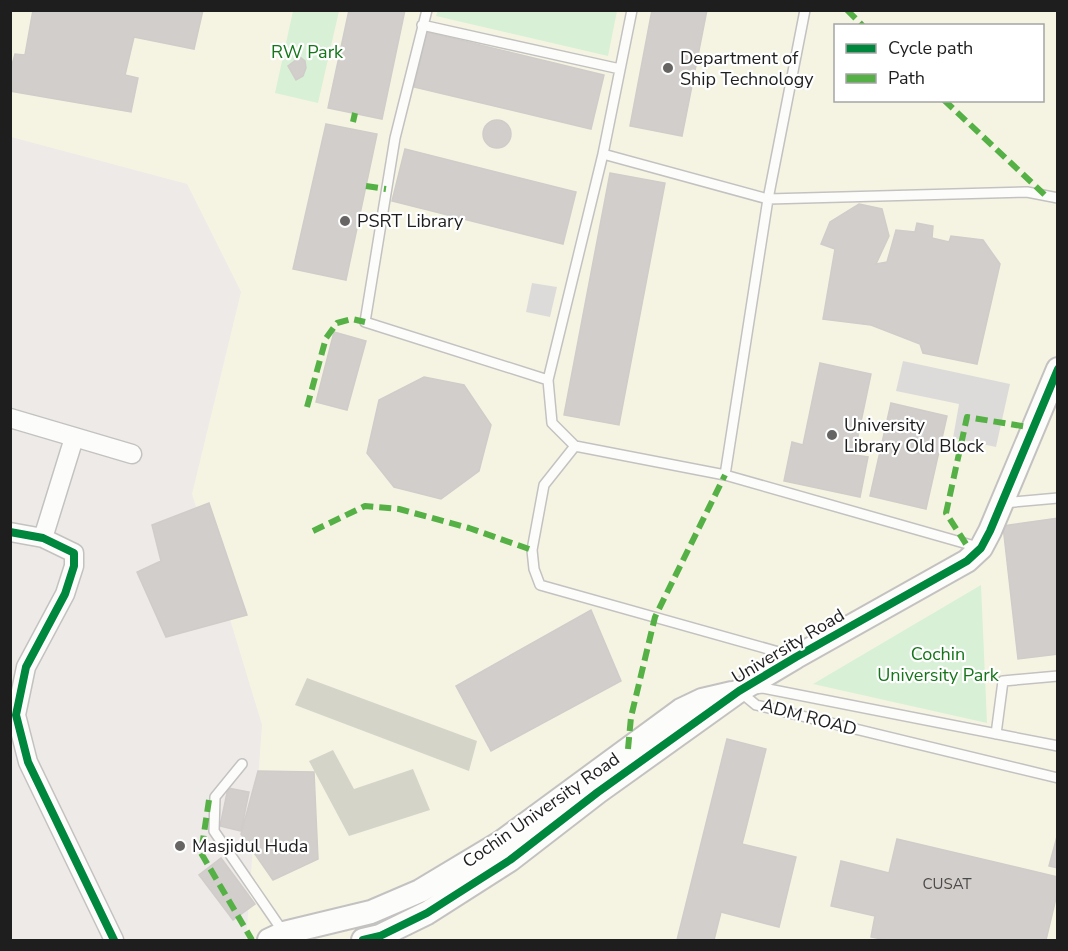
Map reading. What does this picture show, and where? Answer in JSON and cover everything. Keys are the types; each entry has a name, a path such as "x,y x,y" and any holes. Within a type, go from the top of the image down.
{"street":[{"name":"University Road","path":"363,940 380,936 427,913 510,860 598,792 739,691 967,561 981,548 1003,503 1058,369"},
{"path":"10,418 132,454"},
{"path":"43,538 74,438"},
{"path":"10,532 43,538 74,553 74,566 65,594 26,668 16,715 28,762 114,940"},
{"name":"Cochin University Road","path":"276,937 371,912 420,891 500,843 681,710 702,700 739,691"}],"lane":[{"path":"427,10 395,138 365,322 548,380"},
{"path":"632,10 603,154 548,380 552,423 575,446 725,475 981,548"},
{"path":"725,475 768,200 805,10"},
{"path":"422,25 620,69"},
{"path":"603,154 768,200 1027,192 1058,198"},
{"path":"575,446 544,485 532,550 534,569 540,585 796,657"},
{"path":"1003,503 1058,498"},
{"path":"996,734 1003,681 1058,676"},
{"name":"ADM ROAD","path":"739,691 763,688 1058,746"},
{"name":"ADM ROAD","path":"739,691 756,705 1058,778"},
{"path":"242,764 216,797 214,831 276,937"}],"shaded area":[{"path":"10,11 1057,11 1057,940 246,940 262,725 192,494 241,292 187,184 11,137"},
{"path":"532,283 557,287 550,317 526,312"},
{"path":"903,361 1010,384 996,447 953,438 959,404 896,391"},
{"path":"307,678 477,741 469,771 295,705"},
{"path":"333,750 354,789 413,769 430,810 349,836 309,761"}],"green space":[{"path":"438,10 617,11 608,56 436,16"},
{"name":"RW Park","path":"293,11 339,11 318,103 275,93"},
{"name":"Cochin University Park","path":"981,585 987,723 813,684"}],"building":[{"path":"33,10 203,10 194,49 134,37 125,75 138,78 131,112 10,91 10,72 15,54 25,55"},
{"path":"349,10 405,10 382,119 328,108"},
{"name":"Department of Ship Technology","path":"652,10 707,10 682,136 630,126"},
{"path":"427,32 604,75 591,129 414,87"},
{"path":"300,57 305,61 306,68 303,76 296,80 288,66"},
{"path":"497,120 507,124 511,134 507,144 497,148 487,144 483,134 487,124"},
{"path":"326,124 377,134 346,280 293,269"},
{"path":"405,149 576,192 563,244 392,201"},
{"path":"610,173 665,183 619,425 564,415"},
{"path":"859,204 882,209 889,236 876,264 887,262 896,230 915,232 917,223 933,226 932,238 949,242 951,236 983,240 1000,264 977,364 923,353 920,344 871,325 823,319 835,249 821,244 830,222"},
{"path":"334,332 366,341 347,410 316,402"},
{"name":"University Library Old Block","path":"820,363 871,374 854,455 868,457 860,497 784,481 792,442 803,445"},
{"path":"424,377 464,385 491,425 479,471 441,499 394,487 367,453 379,400"},
{"path":"891,403 947,416 926,509 870,496"},
{"path":"209,503 247,615 166,637 137,572 161,561 152,525"},
{"path":"1058,518 1058,654 1018,659 1003,526"},
{"path":"591,610 621,681 491,751 456,686"},
{"path":"727,739 766,749 742,844 796,857 779,927 721,912 714,940 677,940"},
{"path":"258,771 314,772 318,859 273,880 241,834"},
{"path":"228,788 249,792 241,831 220,826"},
{"path":"1058,833 1058,868 1049,866"},
{"path":"897,839 1058,877 1058,890 1046,940 887,940 871,937 875,916 831,906 841,861 889,873"},
{"path":"221,858 255,904 233,920 199,875"}],"marked path":[{"path":"847,10 861,24"},
{"path":"946,102 1046,196"},
{"path":"353,122 355,113"},
{"path":"366,186 386,189"},
{"path":"307,407 326,338 337,323 352,319 365,322"},
{"path":"966,544 946,513 967,417 1034,428"},
{"path":"628,749 631,717 655,617 725,475"},
{"path":"313,531 365,506 399,509 469,528 532,550"},
{"path":"209,800 201,853 252,940"}],"cycle path":[{"path":"363,940 380,936 427,913 510,860 598,792 739,691 967,561 981,548 990,531 1058,369"},
{"path":"10,532 43,538 74,553 74,566 65,594 26,667 16,715 28,762 114,940"}],"place":[{"name":"Department of Ship Technology","path":"668,68"},
{"name":"PSRT Library","path":"345,221"},
{"name":"University Library Old Block","path":"832,435"},
{"name":"Masjidul Huda","path":"180,846"}]}
